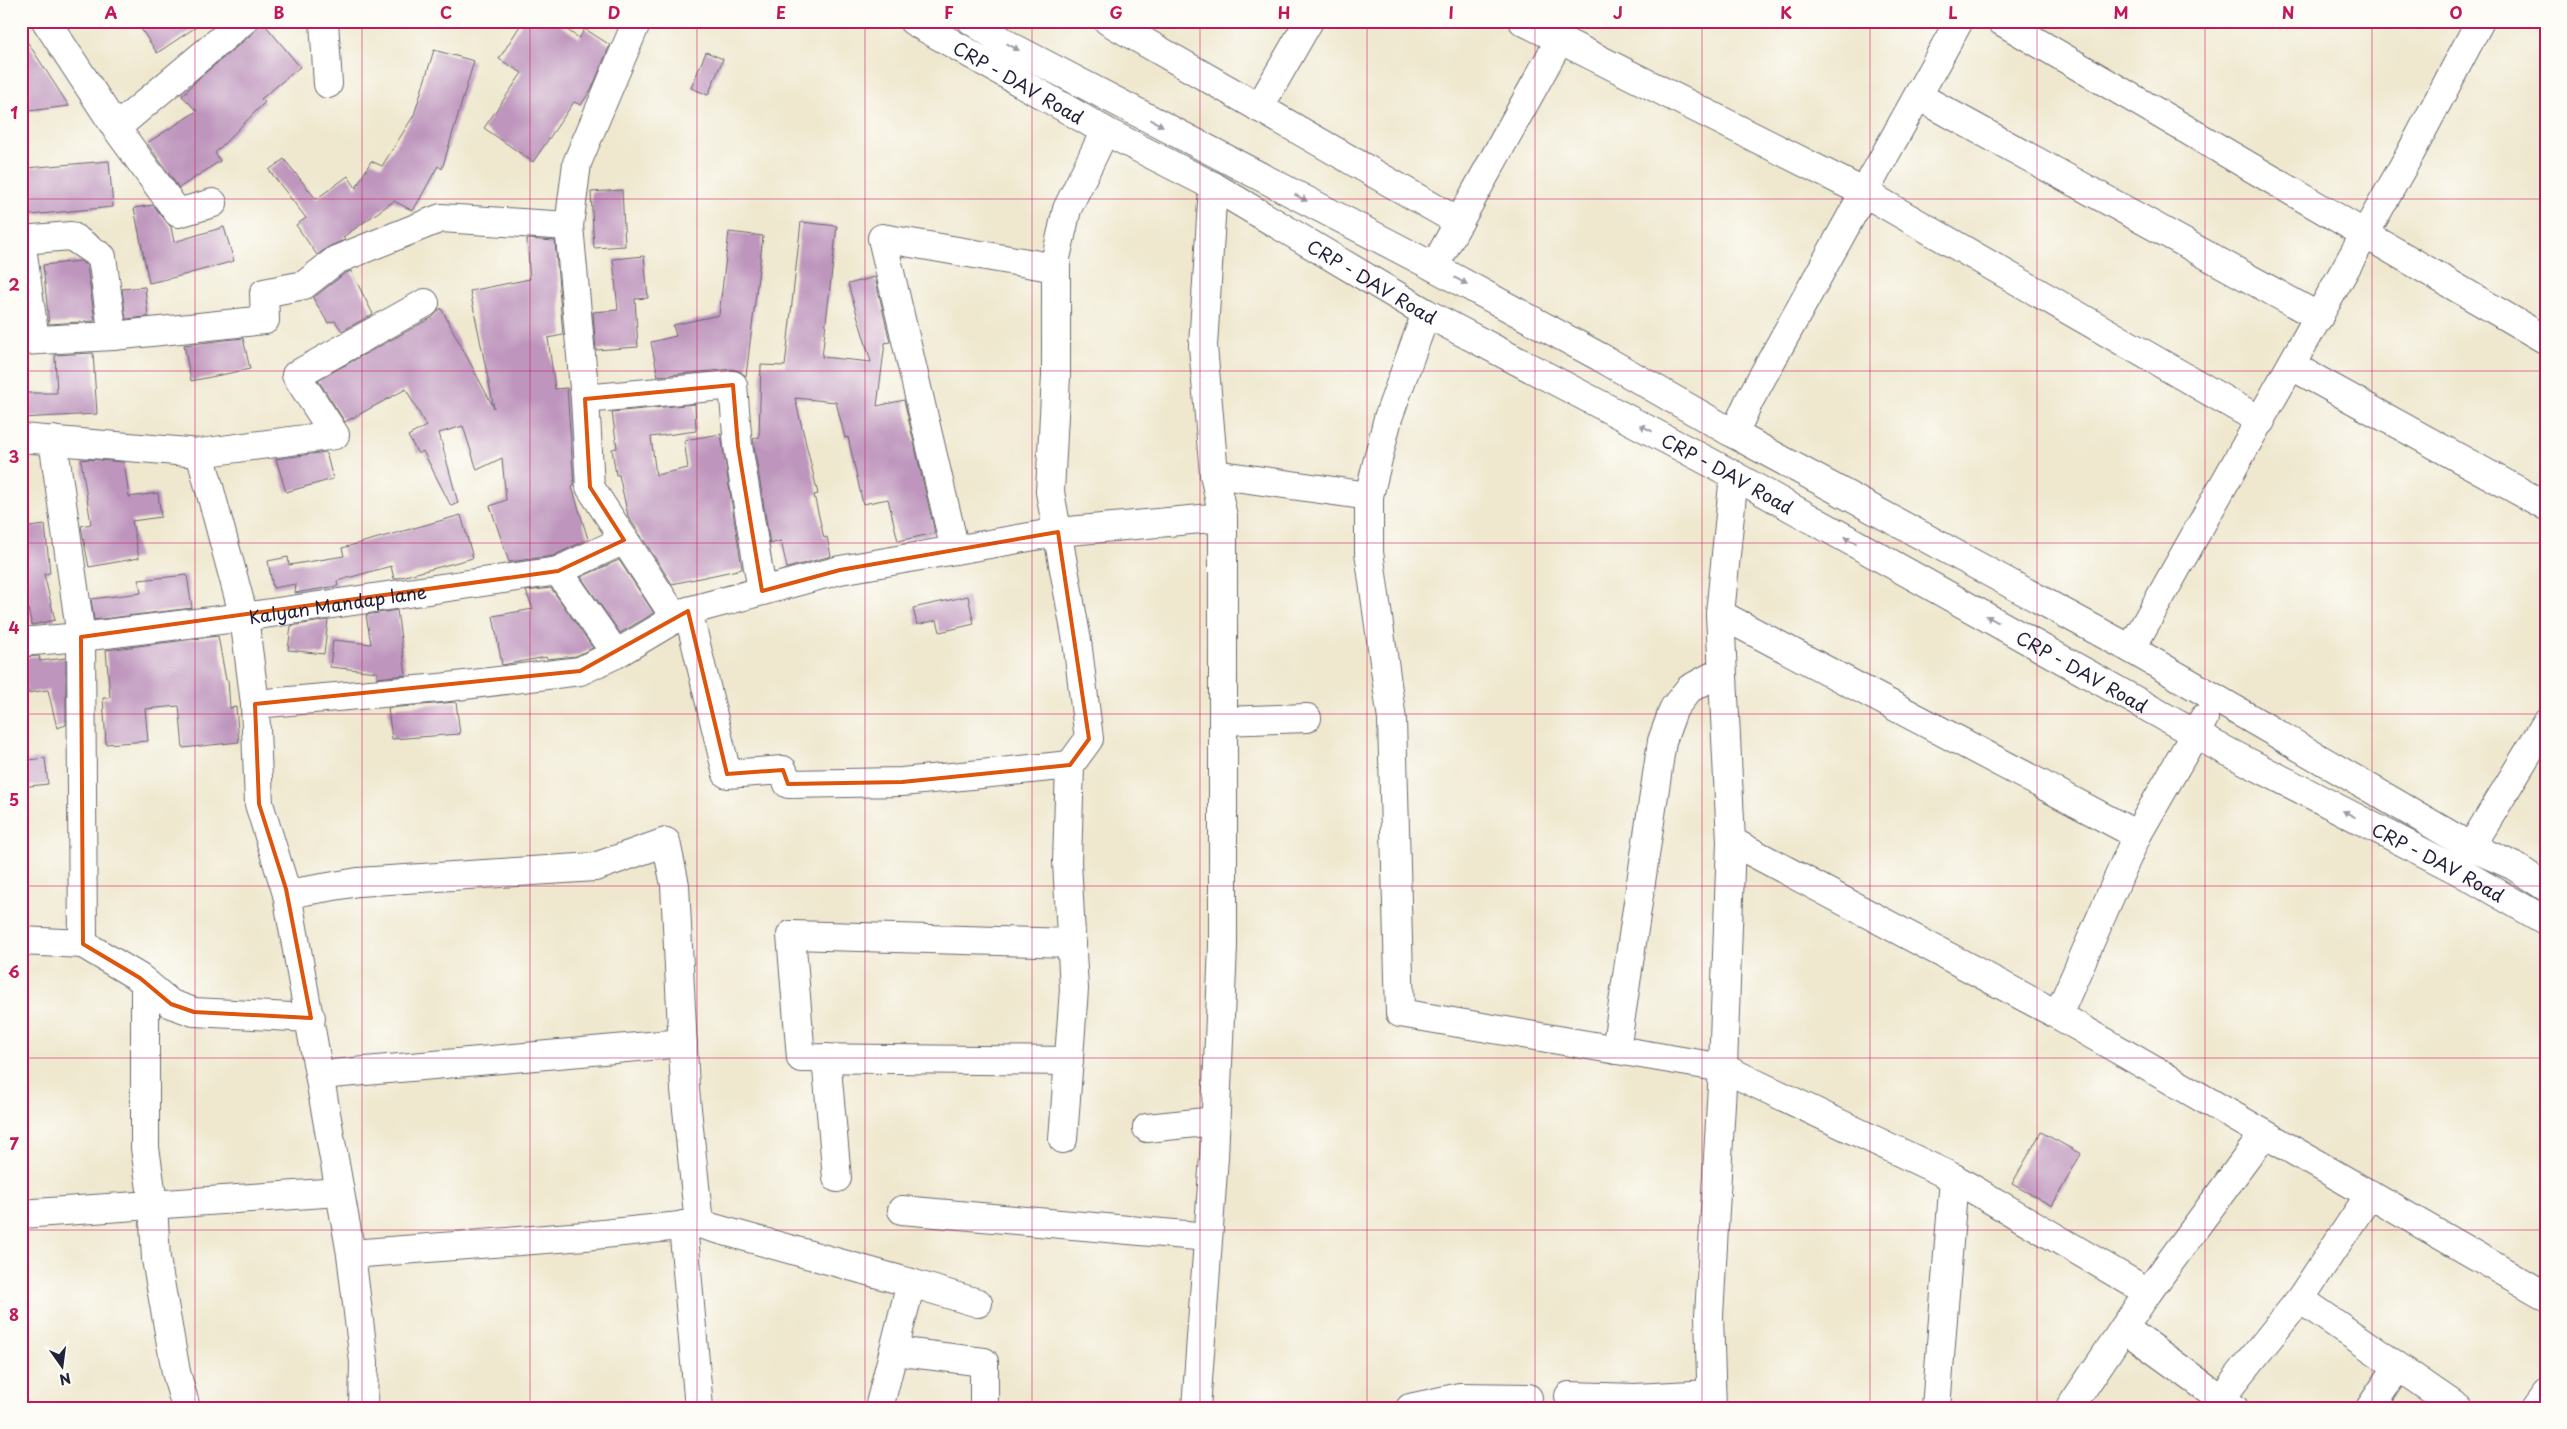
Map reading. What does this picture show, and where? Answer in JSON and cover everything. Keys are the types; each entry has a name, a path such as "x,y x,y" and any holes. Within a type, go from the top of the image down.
{"street":[{"path":"46,21 116,128 178,213 213,203"},
{"path":"116,128 243,21"},
{"path":"324,21 328,84"},
{"path":"637,21 577,163 569,226 585,399 590,488 624,540 682,615 727,774 782,770 788,784 902,782 1070,765"},
{"name":"CRP - DAV Road","path":"913,21 1105,131 1213,186 1426,313 1734,475 2194,732 2459,870 2546,921"},
{"name":"CRP - DAV Road","path":"972,21 1012,47 1434,267 1734,434 2131,649 2470,848 2514,866 2546,887"},
{"path":"1108,21 1459,222"},
{"path":"1259,108 1309,21"},
{"path":"1522,21 1558,41 1865,193 2261,421"},
{"path":"1734,434 1749,401 1959,21"},
{"path":"2001,21 2546,340"},
{"path":"2131,649 2365,235 2480,21"},
{"path":"1434,267 1558,41"},
{"path":"1918,96 2319,317"},
{"path":"1063,1139 1074,989 1067,862 1070,765 1088,740 1077,641 1050,492 1056,376 1056,258 1067,209 1105,131"},
{"path":"1196,1408 1215,1121 1223,946 1223,517 1214,474 1203,346 1213,186"},
{"path":"113,336 102,257 72,236 21,240 28,340 113,336 265,320 264,292 304,285 336,260 441,218 569,226"},
{"path":"955,550 882,238 1056,268"},
{"path":"21,438 200,453 335,435 296,375 425,303"},
{"path":"1426,313 1388,418 1369,496 1369,552 1392,720 1400,1014 1722,1068 1954,1178 2148,1292"},
{"path":"1547,377 1570,341"},
{"path":"2292,366 2546,506"},
{"path":"585,399 733,385 738,446 762,591"},
{"path":"53,440 81,637 83,944"},
{"name":"Kalyan Mandap lane","path":"200,453 244,617 558,571 624,540"},
{"path":"1214,474 1369,496"},
{"path":"1569,1396 1634,1403 1711,1401 1709,1316 1722,1068 1731,840 1720,614 1734,475"},
{"path":"256,704 440,688 580,671 616,654 682,615 840,570 1058,532 1223,517"},
{"path":"558,571 616,654"},
{"path":"1720,614 2137,834"},
{"path":"21,642 81,637 244,617 256,704 259,804 287,894 320,1075 351,1254 364,1362 364,1408"},
{"path":"1616,1050 1662,741 1674,708 1689,689 1722,671"},
{"path":"2058,1015 2137,834 2194,732 2217,699"},
{"path":"1223,722 1307,718"},
{"path":"2470,848 2546,723"},
{"path":"1731,840 2058,1015 2546,1296"},
{"path":"287,894 358,882 595,867 666,842 675,885 699,1408"},
{"path":"1069,1061 801,1058 791,934 1072,943"},
{"path":"21,941 83,944 145,982 171,1004 194,1012 310,1018"},
{"path":"145,982 145,1148 153,1203 156,1259 176,1372 186,1408"},
{"path":"320,1075 683,1042"},
{"path":"826,1058 837,1178"},
{"path":"1147,1128 1215,1121"},
{"path":"2070,1408 2148,1292 2264,1134"},
{"path":"1936,1408 1954,1178"},
{"path":"21,1214 92,1210 153,1203 339,1192"},
{"path":"2124,1328 2228,1403 2370,1194"},
{"path":"902,1210 1208,1238"},
{"path":"351,1254 584,1236 691,1224 911,1283 978,1303"},
{"path":"879,1408 911,1283"},
{"path":"2300,1299 2397,1368 2458,1408"},
{"path":"894,1351 984,1362 984,1408"},
{"path":"2370,1408 2397,1368"},
{"path":"2536,1408 2546,1393"},
{"path":"1410,1408 1460,1397 1528,1398"}],"highlighted area":[{"path":"733,385 738,446 762,591 840,570 1058,532 1089,739 1070,765 902,782 788,784 783,770 727,774 688,611 580,671 255,704 259,804 286,889 311,1018 194,1012 171,1004 140,978 83,944 81,637 558,571 624,540 590,487 585,399"}],"building":[{"path":"136,21 205,21 157,53"},
{"path":"262,21 300,67 261,99 265,102 215,153 220,161 179,188 147,143 197,111 182,96 199,78 253,33"},
{"path":"523,21 554,21 579,38 585,29 610,45 592,88 581,105 574,102 533,162 484,128 522,73 499,59"},
{"path":"21,32 69,106 21,112"},
{"path":"434,50 474,61 442,169 438,166 413,211 394,201 343,237 345,240 330,246 317,255 296,225 306,218 269,170 284,159 316,199 348,176 356,188 371,161 382,166 414,115"},
{"path":"706,52 723,59 708,95 691,88"},
{"path":"109,161 113,207 30,215 26,168"},
{"path":"622,190 625,246 594,248 591,192"},
{"path":"153,205 171,227 174,242 224,227 234,261 149,283 134,208"},
{"path":"801,222 837,226 822,357 871,362 848,284 875,277 890,342 885,343 877,406 904,400 935,533 898,541 888,499 863,504 848,437 845,438 836,402 795,398 818,494 814,495 824,538 827,537 831,556 787,568 781,541 770,544 753,439 759,437 761,365 785,366"},
{"path":"729,232 763,236 746,376 732,369 658,376 651,342 676,336 673,325 719,315"},
{"path":"527,239 555,241 563,335 548,338 555,389 567,388 574,486 572,487 588,539 553,556 509,562 490,506 506,500 502,458 477,470 463,426 439,433 458,503 451,506 423,451 418,454 408,436 426,426 406,389 345,422 318,380 433,317 441,308 494,408 470,291 530,279"},
{"path":"644,256 648,298 635,299 638,347 596,350 593,312 618,310 613,259"},
{"path":"80,261 87,266 95,321 49,324 43,265"},
{"path":"351,271 373,314 342,331 335,321 328,323 313,298 344,274"},
{"path":"145,287 148,317 126,319 122,289"},
{"path":"243,338 250,369 191,381 184,345"},
{"path":"93,353 97,414 21,418 21,393 57,393 55,355"},
{"path":"695,404 696,431 651,437 656,475 688,468 684,440 721,434 742,569 672,584 628,516 619,475 616,475 612,449 617,448 612,412"},
{"path":"326,452 333,479 286,492 276,459"},
{"path":"81,460 124,462 129,497 158,493 161,517 132,521 139,558 89,567 81,526 91,524"},
{"path":"461,515 473,558 394,579 391,566 337,581 338,586 295,593 296,584 273,588 268,561 288,557 289,565 344,556 342,548"},
{"path":"45,525 50,573 44,574 55,620 32,625 21,581 21,528"},
{"path":"619,560 654,613 620,633 581,577"},
{"path":"187,575 192,608 94,620 91,599 141,593 139,580"},
{"path":"551,588 593,648 576,656 547,659 546,657 502,665 493,616 533,609 526,591"},
{"path":"968,596 974,624 940,632 937,620 917,625 913,608"},
{"path":"397,610 406,675 377,678 377,672 330,667 333,640 371,644 366,615"},
{"path":"328,620 324,654 288,650 291,626"},
{"path":"218,636 226,680 228,680 230,708 236,707 239,742 183,748 179,706 145,709 148,741 106,744 103,698 110,698 106,650"},
{"path":"39,656 40,661 66,658 66,725 57,728 48,690 21,694 21,657"},
{"path":"456,702 460,734 392,739 388,708"},
{"path":"45,758 48,784 21,787 21,761"},
{"path":"2041,1132 2081,1154 2052,1206 2012,1184"}]}
